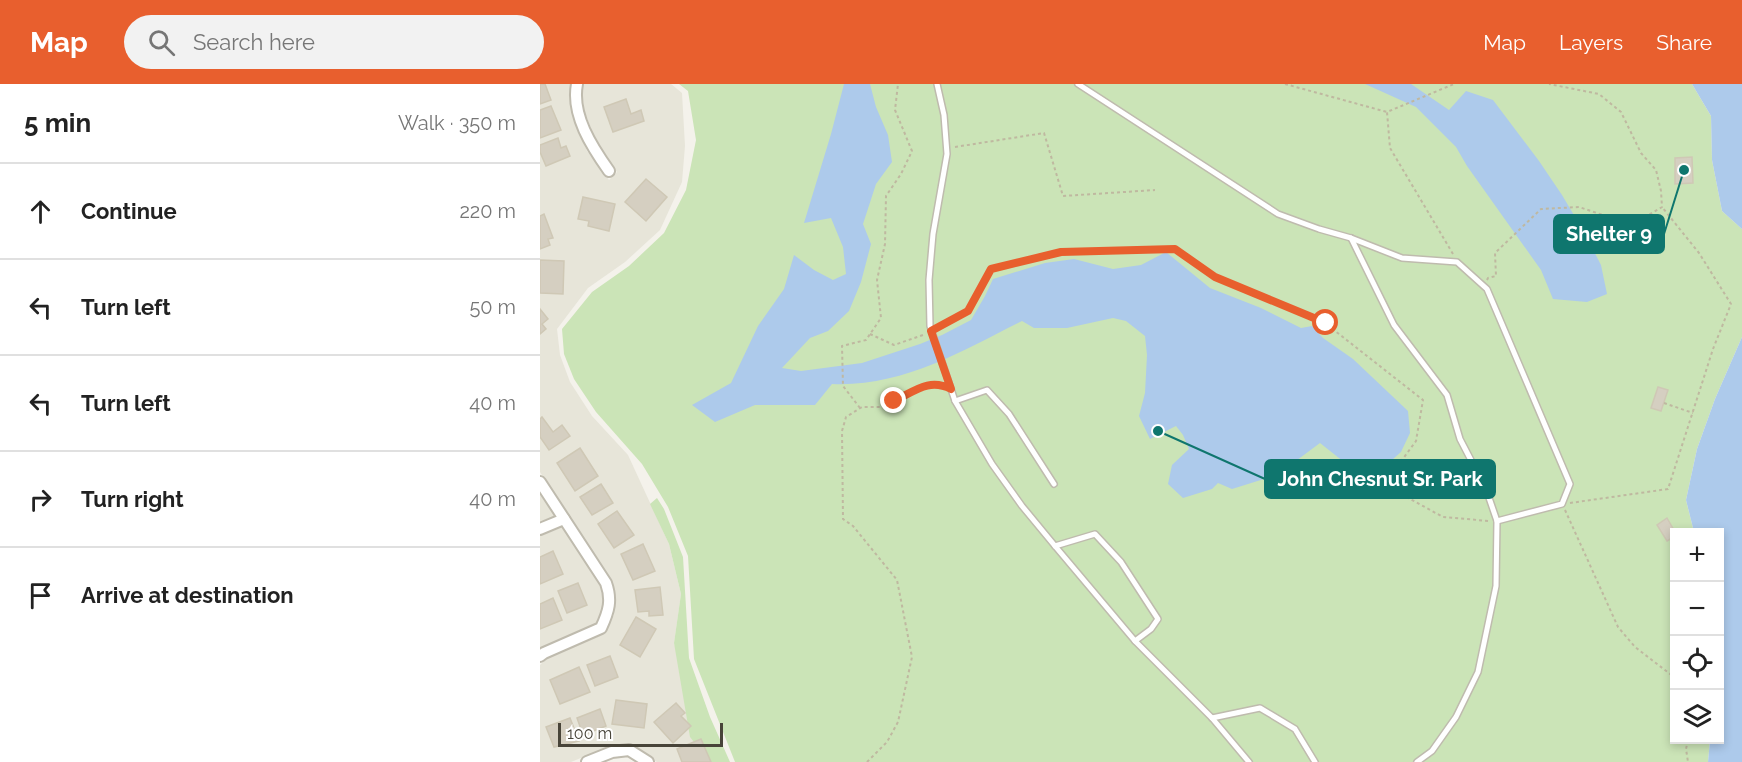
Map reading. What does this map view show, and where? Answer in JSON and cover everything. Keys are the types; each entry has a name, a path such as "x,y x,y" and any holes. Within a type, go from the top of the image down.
{"street":[{"path":"577,84 575,95 577,109 593,149 609,171"},
{"path":"540,482 606,583 610,596 609,612 602,628 540,656"},
{"path":"540,529 564,519"},
{"path":"587,762 612,752 629,750 648,762"}],"lane":[{"path":"937,84 944,115 946,148 933,234 929,280 932,333 955,401 992,464 1022,506 1135,641 1212,718 1250,762"},
{"path":"1078,84 1278,214 1402,258 1458,262 1487,289 1570,484 1562,504 1497,521"},
{"path":"1351,238 1394,325 1447,396 1460,439 1486,489 1497,521 1496,586 1478,672 1456,717 1432,751 1417,762"},
{"path":"955,401 987,390 1009,414 1054,484"},
{"path":"1055,546 1095,534 1121,562 1158,620 1151,629 1135,641"},
{"path":"1212,718 1260,708 1295,729 1315,762"}],"path":[{"path":"860,408 843,386 842,346 866,340 881,318 877,280 885,244 886,196 902,174 912,152 896,110 898,84"},
{"path":"1285,84 1388,112 1454,84"},
{"path":"1549,84 1559,88 1599,94 1621,112 1641,153 1656,170 1662,207 1699,253 1731,304 1713,349 1668,489 1562,504 1618,627 1635,648 1670,674"},
{"path":"1388,112 1390,147 1458,262"},
{"path":"946,148 1044,133 1064,196 1155,190"},
{"path":"1484,286 1488,278 1496,276 1495,253 1541,209 1579,207 1627,223 1645,217 1662,207"},
{"path":"870,334 894,345 932,333 968,311 991,269 1061,252 1175,249 1215,277 1326,323 1423,400 1416,441 1402,460 1392,489 1443,517 1497,521"},
{"path":"867,762 887,742 898,722 912,657 897,580 853,526 843,519 842,431 846,417 860,408 883,407 929,384 939,383 951,389"},
{"path":"1664,403 1693,413"},
{"path":"1687,744 1688,762"}],"shaded area":[{"path":"540,84 571,84 569,93 572,111 587,151 609,180 617,172 598,146 583,108 581,95 583,84 671,84 682,93 685,146 682,182 660,230 625,262 588,288 557,329 560,355 570,382 592,416 628,455 669,544 681,594 674,643 710,762 657,762 628,743 610,746 571,762 540,762 540,665 547,658 604,634 614,615 616,597 610,579 540,472"},
{"path":"540,493 555,516 540,522"},
{"path":"563,527 601,585 604,596 603,609 597,623 540,648 540,536"}],"green space":[{"path":"679,84 1692,84 1711,116 1712,160 1722,211 1742,229 1742,337 1715,399 1697,449 1686,500 1693,528 1670,528 1670,744 1710,744 1708,762 735,762 694,659 688,556 668,507 642,464 596,412 574,379 564,354 562,329 592,292 629,266 664,233 686,190 696,140 688,91"},
{"path":"657,498 664,509 683,557 689,658 710,717 730,762 710,762 690,737 674,643 681,594 669,544 650,504"}],"water":[{"path":"844,84 870,84 876,107 888,135 892,162 876,184 863,224 871,244 861,282 849,311 828,331 810,338 782,368 801,371 862,363 920,344 971,320 993,279 1045,263 1074,259 1113,269 1141,265 1166,252 1210,288 1261,308 1301,328 1312,326 1323,338 1353,359 1408,411 1410,433 1401,452 1368,481 1320,443 1277,475 1232,489 1218,483 1212,489 1183,498 1168,484 1172,465 1189,449 1176,426 1150,439 1139,416 1145,393 1147,355 1145,336 1126,321 1113,318 1067,328 1034,328 1022,321 954,355 907,373 883,380 832,384 815,405 755,405 715,422 692,405 731,383 758,326 784,289 794,255 814,270 833,280 846,274 843,247 831,218 804,223"},
{"path":"1365,84 1411,84 1449,110 1466,91 1493,100 1539,161 1584,232 1601,265 1607,294 1587,302 1553,299 1541,270 1456,147 1416,107"},
{"path":"1692,84 1742,84 1742,229 1722,211 1712,160 1711,116"},
{"path":"1742,337 1742,762 1708,762 1710,744 1724,744 1724,528 1693,528 1686,500 1697,449 1715,399"}],"building":[{"path":"540,84 545,84 551,100 540,104"},
{"path":"626,99 631,114 641,110 644,121 613,132 604,107"},
{"path":"551,106 561,130 540,138 540,110"},
{"path":"558,138 561,148 566,146 570,156 546,166 540,152 540,145"},
{"path":"1692,157 1693,183 1675,184 1675,158"},
{"path":"646,179 667,197 646,221 625,202"},
{"path":"583,197 615,204 609,231 588,226 589,221 578,219"},
{"path":"544,214 553,238 548,239 550,245 540,249 540,216"},
{"path":"540,260 564,261 563,294 540,293"},
{"path":"540,309 548,319 542,324 546,329 540,334"},
{"path":"1658,387 1668,390 1661,411 1651,408"},
{"path":"542,417 553,432 562,425 570,436 549,450 540,437"},
{"path":"580,448 598,476 575,491 557,463"},
{"path":"601,484 613,503 592,515 580,497"},
{"path":"617,511 634,535 614,548 598,524"},
{"path":"1667,518 1673,528 1670,528 1670,539 1667,541 1657,525"},
{"path":"643,544 655,571 633,580 621,554"},
{"path":"553,551 563,574 540,584 540,557"},
{"path":"578,583 587,605 567,613 558,591"},
{"path":"660,587 663,615 649,616 649,611 638,612 635,590"},
{"path":"553,598 562,620 540,629 540,604"},
{"path":"636,617 656,629 640,657 620,645"},
{"path":"610,656 618,677 595,686 587,665"},
{"path":"579,667 590,692 560,704 550,680"},
{"path":"616,700 647,704 644,728 612,724"},
{"path":"676,703 685,713 681,716 691,726 673,743 654,722"},
{"path":"600,709 606,726 583,735 577,718"},
{"path":"570,718 579,741 554,747 546,727"},
{"path":"701,739 711,762 682,762 677,749"}],"place":[{"name":"Shelter 9","path":"1684,170"},
{"name":"John Chesnut Sr. Park","path":"1158,431"}],"route":[{"path":"894,401 929,384 939,383 951,389 931,331 968,311 991,269 1061,252 1175,249 1215,277 1326,323"}]}
